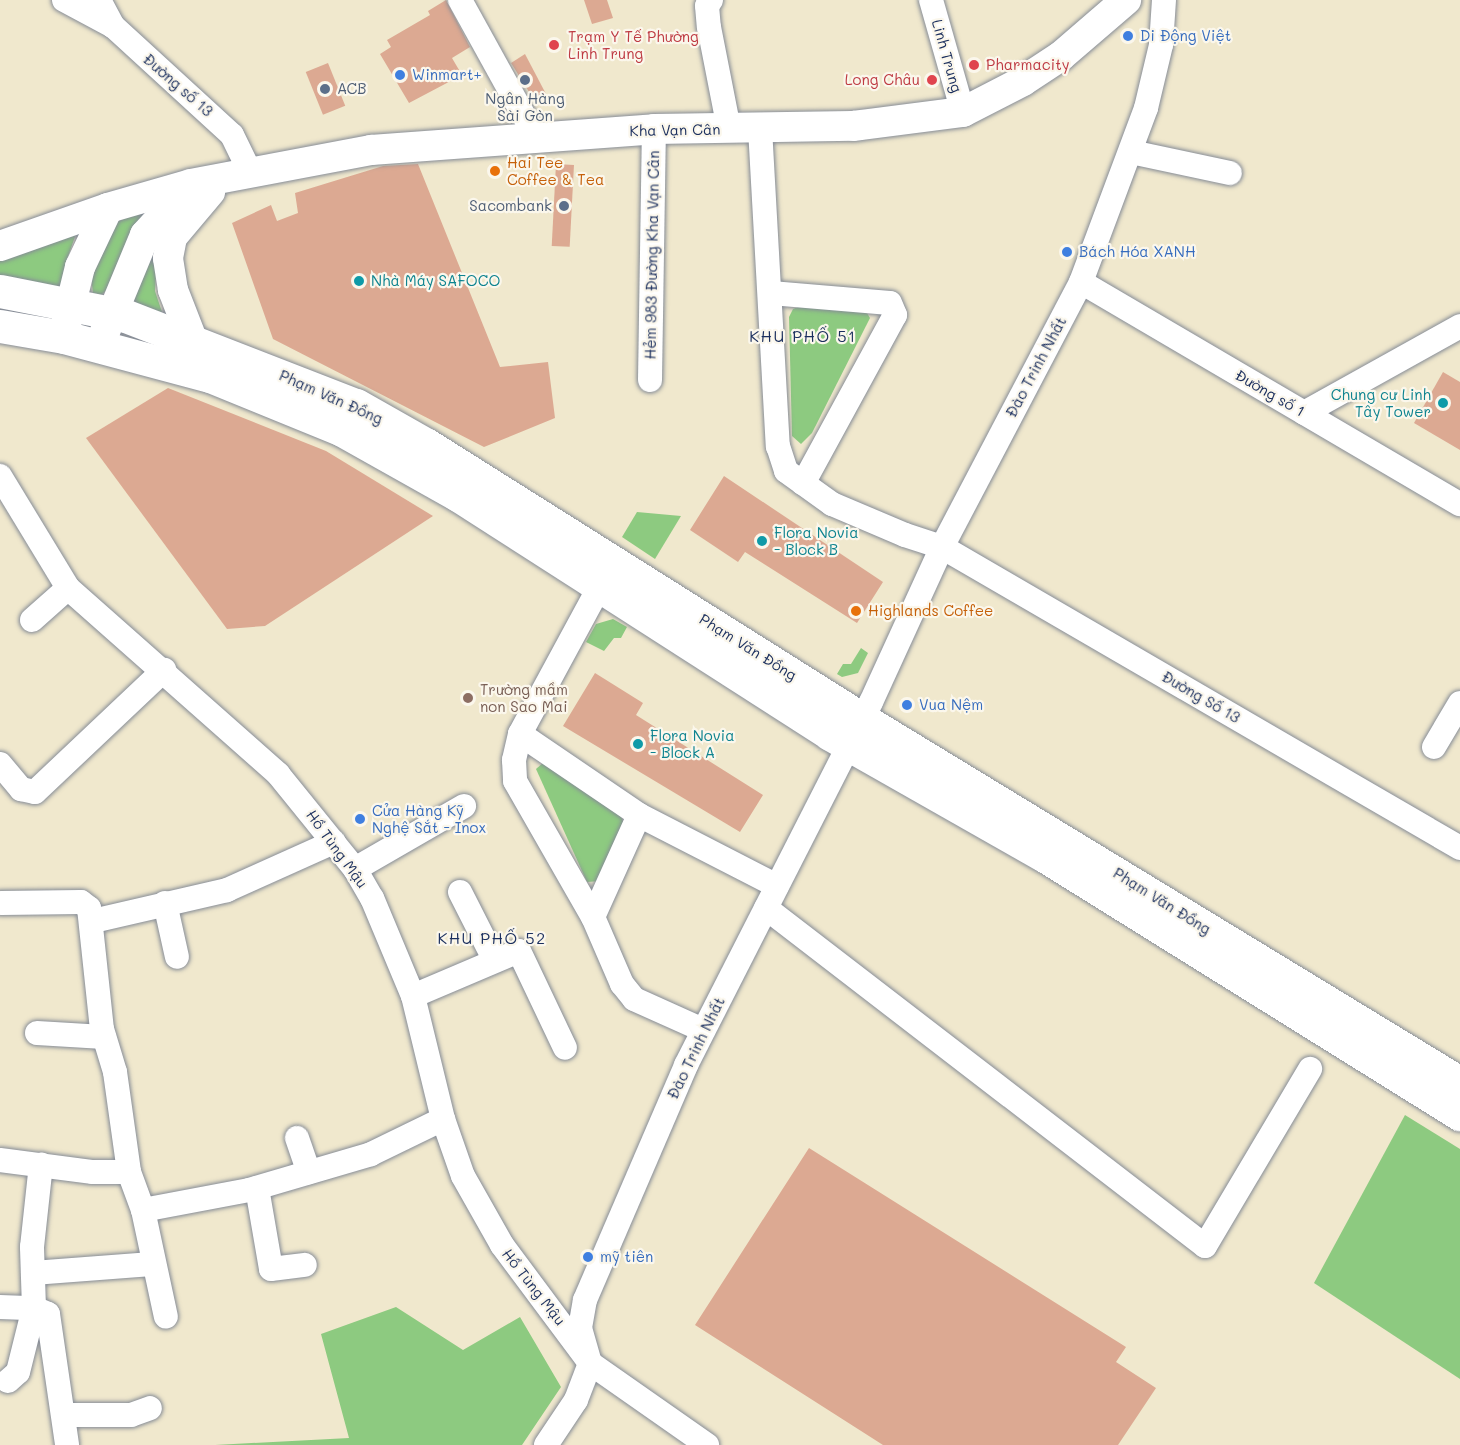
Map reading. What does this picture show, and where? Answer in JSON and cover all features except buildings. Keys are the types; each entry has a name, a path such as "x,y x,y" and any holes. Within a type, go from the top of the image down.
{"highway":[{"name":"Phạm Văn Đồng","path":"0,291 115,313 192,339 356,405 427,445 1045,856 1460,1114"},
{"name":"Phạm Văn Đồng","path":"0,326 64,337 210,376 342,430 458,495 601,584 1460,1083"}],"main road":[{"name":"Kha Vạn Cân","path":"0,246 108,208 191,184 371,150 535,136 654,129 853,126 963,112 1023,81 1061,56 1126,0"},
{"path":"192,339 172,290 168,258 172,237 222,179"},
{"path":"99,346 115,313 145,235 191,184"},
{"path":"64,337 69,303 83,258 108,208"}],"street":[{"path":"64,0 113,26"},
{"name":"Đường số 13","path":"99,0 113,26 232,135 251,174"},
{"path":"460,0 535,136"},
{"path":"711,0 706,6 729,129"},
{"name":"Linh Trung","path":"931,0 963,112"},
{"name":"Đào Trinh Nhất","path":"590,1363 580,1328 585,1300 703,1030 855,731 942,547 1081,282 1131,152 1161,45 1164,0"},
{"name":"Đường Số 13","path":"760,128 778,446 786,471 832,504 905,536 942,547 1460,848"},
{"name":"Hẻm 983 Đường Kha Vạn Cân","path":"650,380 654,129"},
{"path":"1131,152 1230,173"},
{"name":"Đường số 1","path":"1081,282 1460,504"},
{"path":"771,293 890,303 895,315 803,484"},
{"path":"1304,413 1460,326"},
{"name":"Hồ Tùng Mậu","path":"0,476 69,588 164,670 278,774 355,869 372,898 413,996 443,1119 463,1176 502,1245 590,1363 700,1443"},
{"path":"601,584 520,734 514,760 515,781 593,917 622,984 634,999 703,1030"},
{"path":"32,620 69,588"},
{"path":"0,764 21,789 35,792 164,670"},
{"path":"1434,747 1460,704"},
{"path":"520,734 639,815 777,886"},
{"path":"355,869 464,806"},
{"path":"593,917 639,815"},
{"path":"93,921 227,890 334,842"},
{"path":"460,892 495,961"},
{"path":"1,903 85,903 93,921 104,1037 115,1072 129,1172 143,1210 152,1264 166,1317"},
{"path":"165,903 177,957"},
{"path":"766,908 1204,1246 1310,1069"},
{"path":"413,996 519,951 566,1048"},
{"path":"37,1033 104,1037"},
{"path":"143,1210 257,1188 371,1154 443,1119"},
{"path":"297,1138 309,1172"},
{"path":"0,1160 93,1172 129,1172"},
{"path":"8,1381 18,1372 34,1308 32,1247 41,1164"},
{"path":"257,1188 271,1269 305,1265"},
{"path":"33,1273 152,1264"},
{"path":"0,1307 34,1308 48,1314 67,1445"},
{"path":"546,1445 576,1400 590,1363"},
{"path":"64,1415 131,1415 150,1408"}],"green space":[{"path":"160,204 108,289 101,295 93,293 90,269 114,223"},
{"path":"77,231 65,265 66,293 0,286 0,261"},
{"path":"150,249 157,253 155,291 162,312 124,305"},
{"path":"803,305 864,308 870,318 812,433 801,444 792,436 789,317 793,309"},
{"path":"637,512 681,516 655,559 622,537"},
{"path":"613,619 627,627 621,638 614,638 604,651 586,642 596,624"},
{"path":"861,648 868,653 858,673 842,677 837,674 843,664 851,664"},
{"path":"544,762 620,814 625,826 601,881 587,882 536,769"},
{"path":"1405,1115 1460,1149 1460,1379 1314,1283"},
{"path":"396,1307 463,1350 520,1317 561,1387 522,1445 215,1445 349,1438 321,1334"}],"place":[{"name":"Di Động Việt","path":"1128,36"},
{"name":"Trạm Y Tế Phường Linh Trung","path":"554,45"},
{"name":"Pharmacity","path":"974,65"},
{"name":"Winmart+","path":"400,75"},
{"name":"Ngân Hàng Sài Gòn","path":"525,80"},
{"name":"Long Châu","path":"932,80"},
{"name":"ACB","path":"325,89"},
{"name":"Hai Tee Coffee & Tea","path":"495,171"},
{"name":"Sacombank","path":"564,206"},
{"name":"Bách Hóa XANH","path":"1067,252"},
{"name":"Nhà Máy SAFOCO","path":"359,281"},
{"name":"Chung cư Linh Tây Tower","path":"1443,403"},
{"name":"Flora Novia - Block B","path":"762,541"},
{"name":"Highlands Coffee","path":"856,611"},
{"name":"Trường mầm non Sao Mai","path":"468,698"},
{"name":"Vua Nệm","path":"907,705"},
{"name":"Flora Novia - Block A","path":"638,744"},
{"name":"Cửa Hàng Kỹ Nghệ Sắt - Inox","path":"360,819"},
{"name":"mỹ tiên","path":"588,1257"}],"district":[{"name":"KHU PHỐ 51","path":"803,336"},
{"name":"KHU PHỐ 52","path":"492,938"}]}
